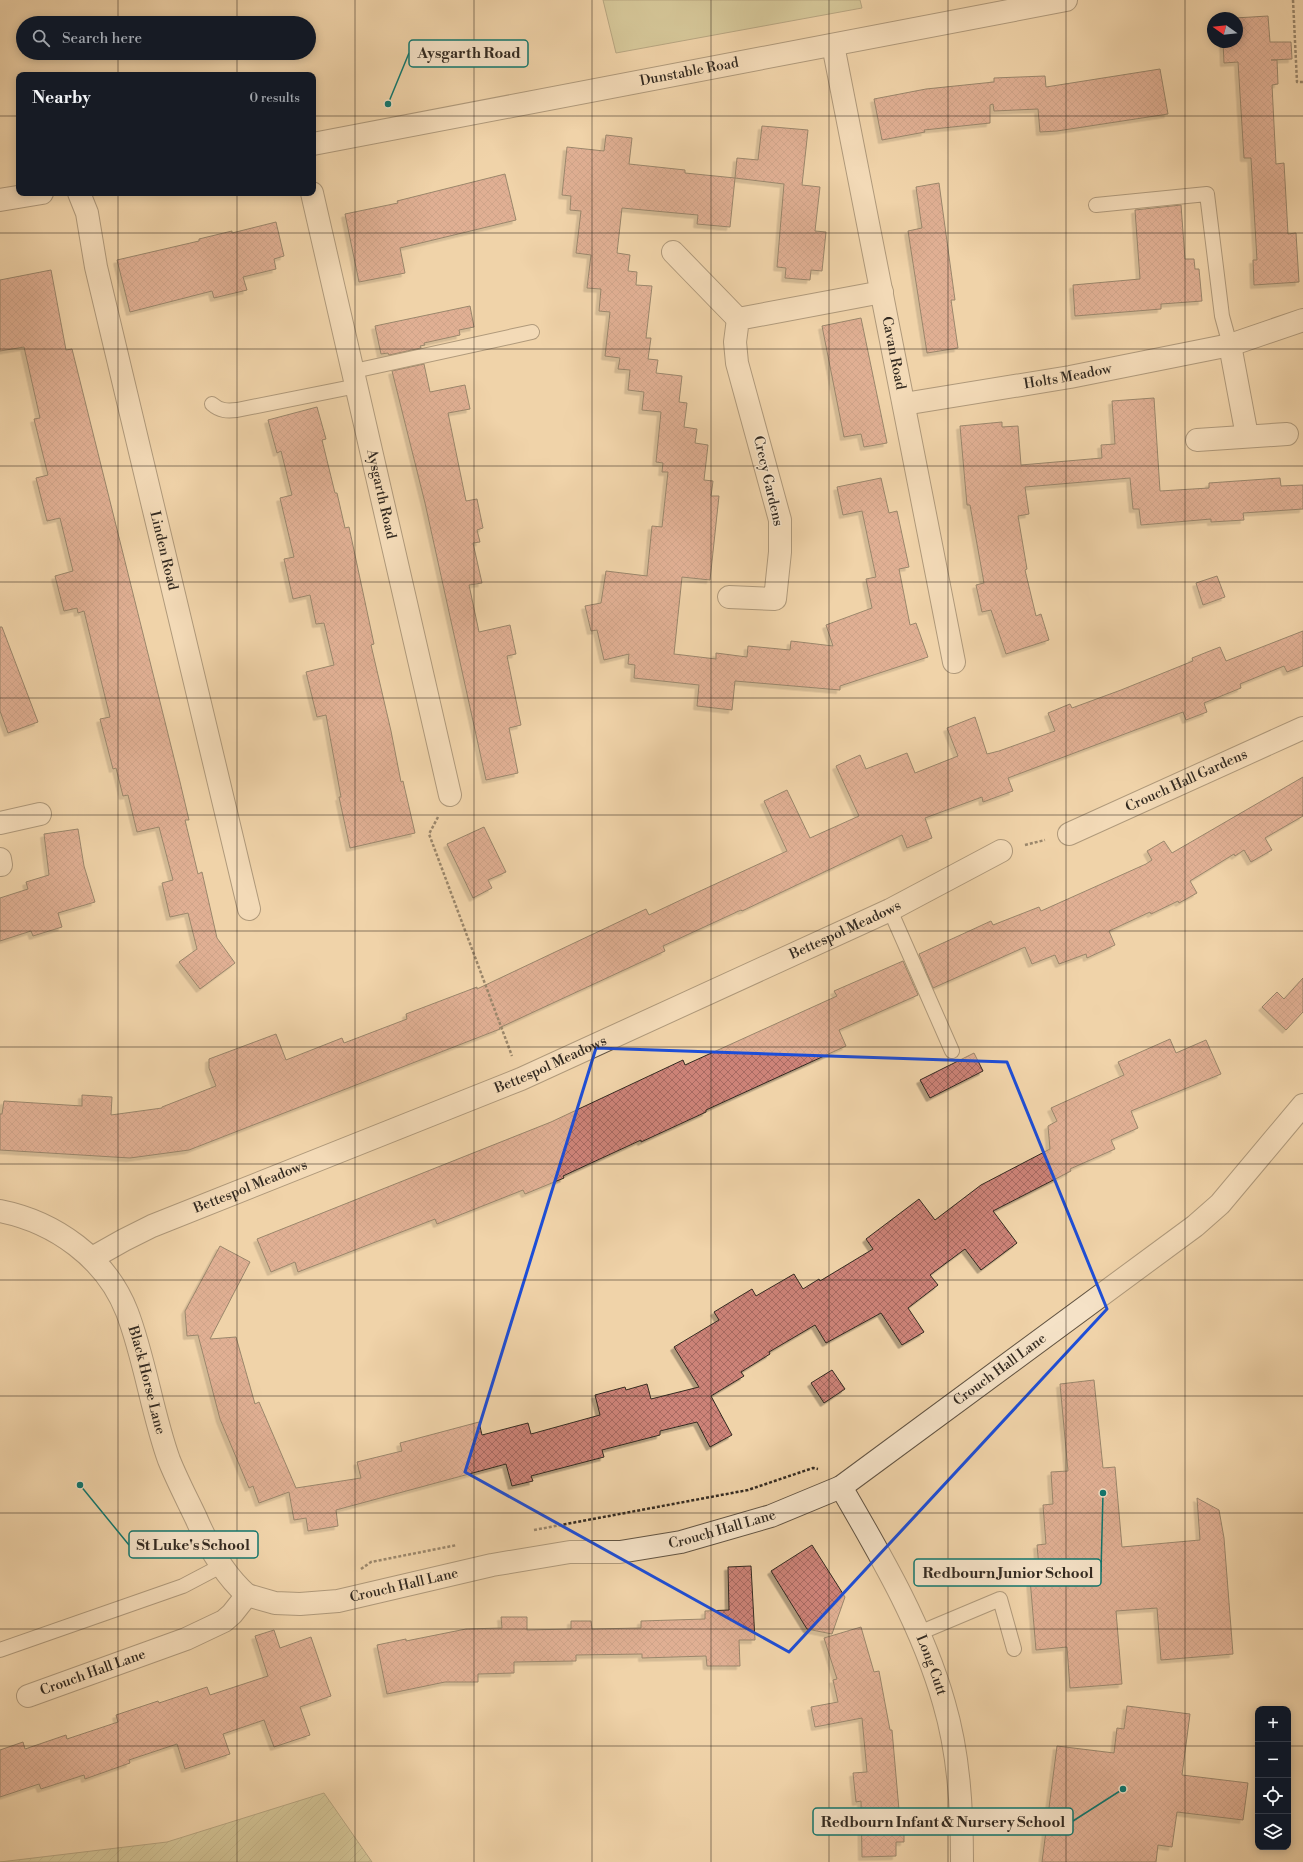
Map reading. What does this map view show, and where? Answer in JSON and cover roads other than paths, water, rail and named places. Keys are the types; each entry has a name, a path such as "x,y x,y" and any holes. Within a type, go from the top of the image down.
{"street":[{"name":"Dunstable Road","path":"316,143 832,45 1001,6 1066,0"},
{"name":"Cavan Road","path":"832,45 954,662"},
{"path":"0,200 24,196"},
{"name":"Linden Road","path":"80,196 87,213 98,275 249,910"},
{"name":"Aysgarth Road","path":"313,196 450,795"},
{"path":"673,252 738,319 882,292"},
{"name":"Crecy Gardens","path":"729,597 774,600 780,552 780,520 737,362 735,342 738,319"},
{"name":"Holts Meadow","path":"904,404 1070,377 1230,345 1303,320"},
{"path":"1230,345 1246,436"},
{"path":"1197,440 1287,434"},
{"name":"Crouch Hall Gardens","path":"1069,834 1303,728"},
{"path":"0,823 40,814"},
{"name":"Bettespol Meadows","path":"92,1258 152,1226 521,1079 890,910 1001,851"},
{"name":"Crouch Hall Lane","path":"28,1696 186,1640 224,1621 232,1614 247,1595 275,1603 300,1604 338,1601 492,1565 570,1552 620,1552 681,1542 770,1516 846,1483 1195,1226 1220,1204 1303,1105"},
{"name":"Black Horse Lane","path":"0,1211 38,1222 59,1232 92,1258 111,1282 127,1312 170,1460 200,1529 221,1566 232,1582 247,1595"},
{"name":"Long Cutt","path":"846,1483 900,1590 919,1633 944,1703 956,1761 962,1816 962,1862"}],"lane":[{"path":"1096,205 1206,194 1222,316 1230,345"},
{"path":"212,404 217,409 227,411 237,410 532,332"},
{"path":"890,910 952,1051"},
{"path":"0,1650 183,1586 221,1566"},
{"path":"919,1633 1000,1599 1014,1649"}],"place":[{"name":"Aysgarth Road","path":"388,104"},
{"name":"St Luke's School","path":"80,1485"},
{"name":"Redbourn Junior School","path":"1103,1493"},
{"name":"Redbourn Infant & Nursery School","path":"1123,1789"}]}
